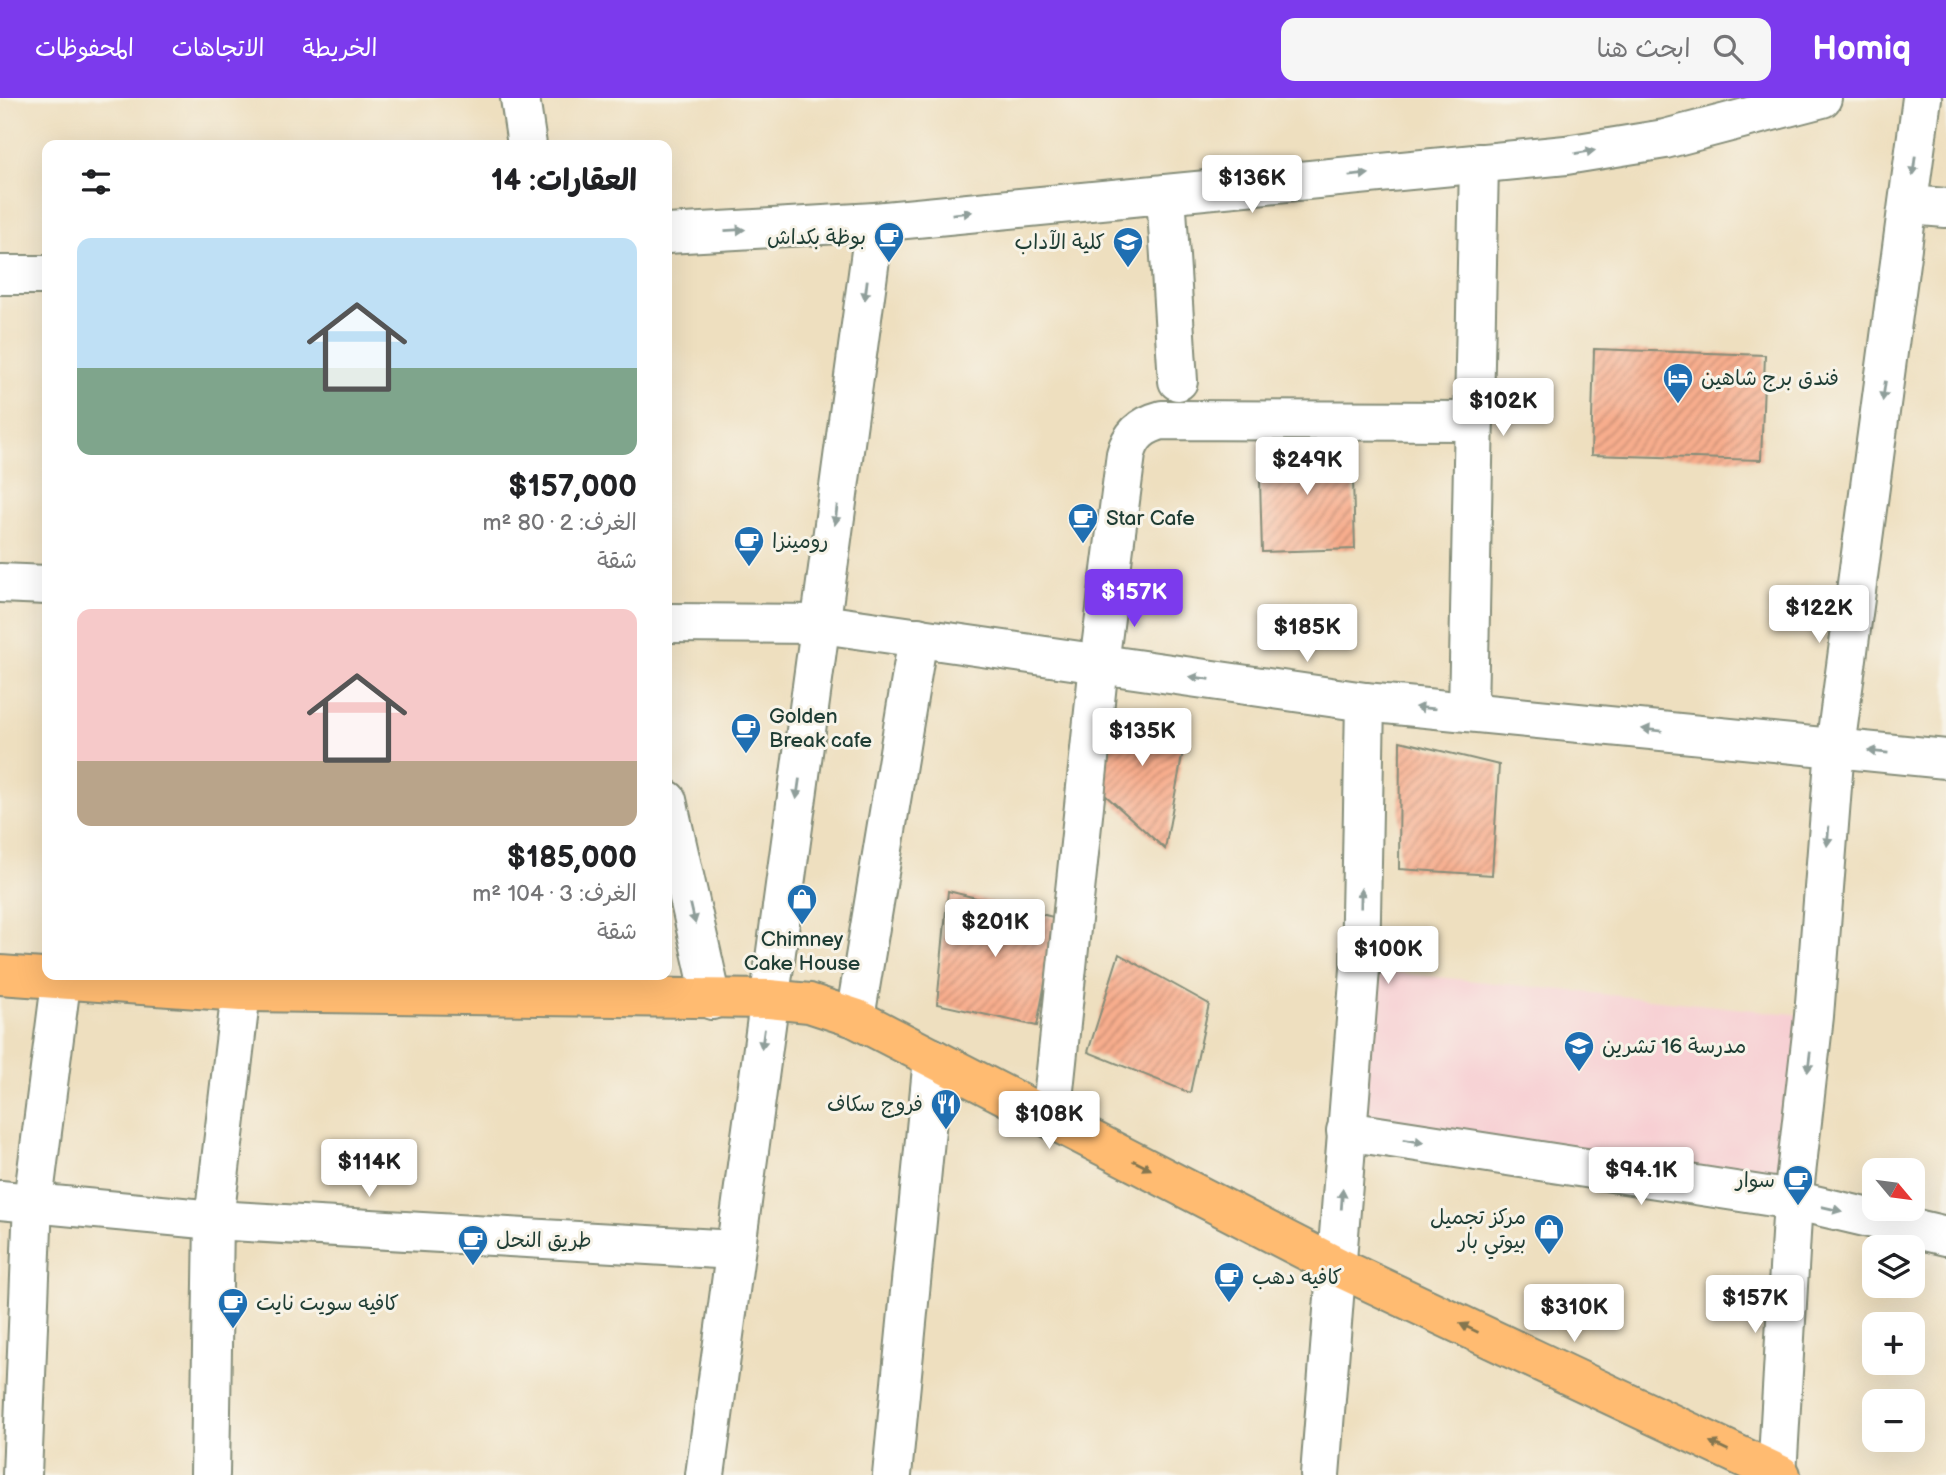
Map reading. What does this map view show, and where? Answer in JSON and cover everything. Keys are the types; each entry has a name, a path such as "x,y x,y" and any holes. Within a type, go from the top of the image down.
{"main road":[{"path":"0,975 42,976"},
{"path":"98,980 241,992 769,999 809,1003 855,1018 1338,1267 1778,1474"}],"street":[{"path":"520,98 526,140"},
{"path":"672,234 875,222 1566,155 1665,139 1822,98"},
{"path":"1778,1474 1793,1200 1814,1016 1835,748 1928,207 1922,98"},
{"path":"1468,712 1479,163"},
{"path":"1166,194 1178,381"},
{"path":"705,1475 875,222"},
{"path":"0,275 42,275"},
{"path":"1051,1118 1099,664 1128,445 1139,430 1162,419 1474,421"},
{"path":"0,583 42,585"},
{"path":"672,623 822,624 1365,702 1946,759"},
{"path":"855,1018 918,637"},
{"path":"1320,1475 1360,969 1365,702"},
{"path":"672,822 712,1000"},
{"path":"22,1475 17,1201 61,980"},
{"path":"210,1475 214,1220 241,992"},
{"path":"892,1475 933,1058"},
{"path":"1346,1131 1793,1200 1946,1236"},
{"path":"17,1201 214,1220 735,1251"}],"shaded area":[{"name":"مدرسة 16 تشرين","path":"1360,969 1814,1016 1793,1200 1346,1131"}],"building":[{"name":"فندق برج شاهين","path":"1594,349 1765,355 1761,460 1591,455"},
{"path":"1259,444 1352,444 1355,549 1262,552"},
{"path":"1102,716 1189,718 1165,849 1094,785"},
{"path":"1400,741 1499,765 1492,875 1399,869"},
{"path":"948,891 1057,918 1037,1026 937,1004"},
{"path":"1119,954 1209,1004 1190,1093 1088,1052"}],"place":[{"name":"بوظة بكداش","path":"889,264"},
{"name":"كلية الآداب","path":"1128,269"},
{"name":"فندق برج شاهين","path":"1678,405"},
{"name":"Star Cafe","path":"1083,545"},
{"name":"رومينزا","path":"749,568"},
{"name":"Golden Break cafe","path":"746,755"},
{"name":"Chimney Cake House","path":"802,926"},
{"name":"مدرسة 16 تشرين","path":"1579,1073"},
{"name":"فروج سكاف","path":"946,1131"},
{"name":"سوار","path":"1798,1207"},
{"name":"مركز تجميل بيوتي بار","path":"1549,1256"},
{"name":"طريق النحل","path":"473,1267"},
{"name":"كافيه دهب","path":"1229,1304"},
{"name":"كافيه سويت نايت","path":"233,1330"}]}
